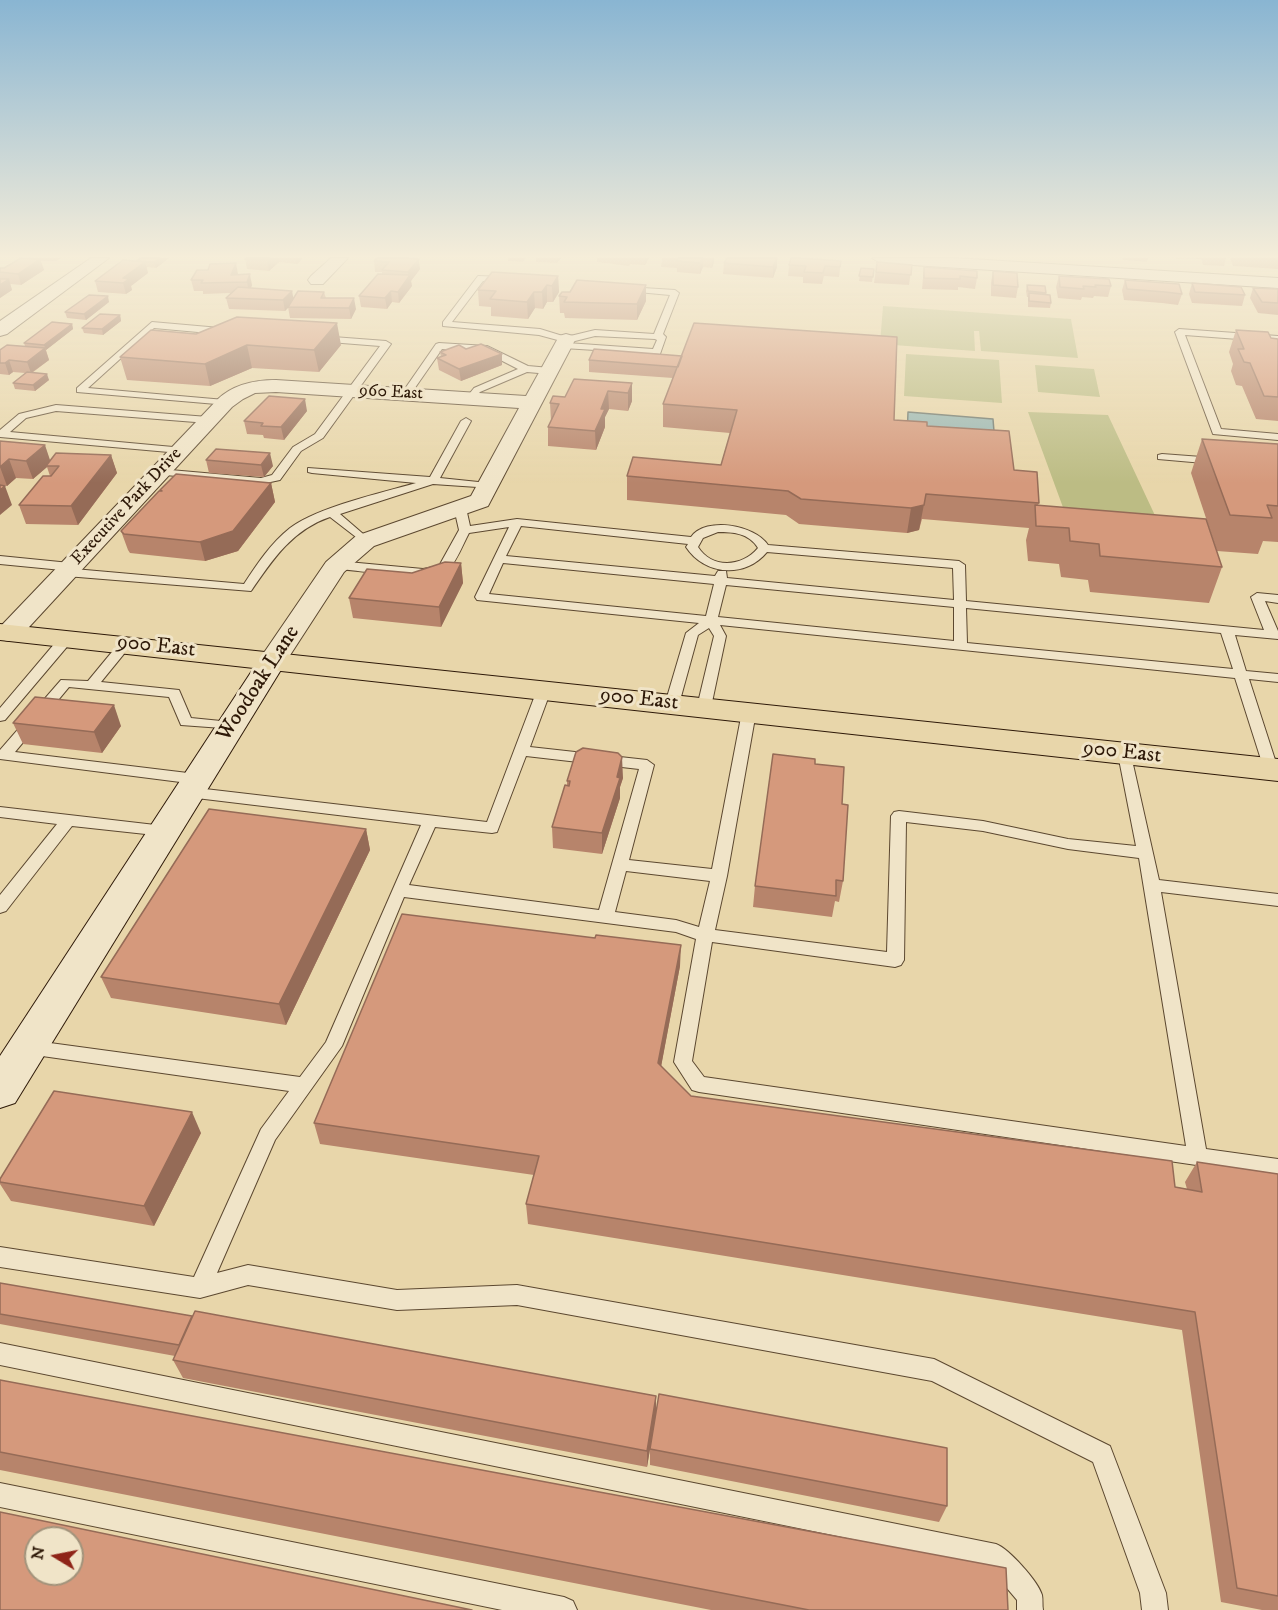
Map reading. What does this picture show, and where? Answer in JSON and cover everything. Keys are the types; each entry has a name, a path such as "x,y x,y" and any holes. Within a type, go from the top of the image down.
{"main road":[{"name":"900 East","path":"4,632 1274,769"}],"street":[{"name":"Woodoak Lane","path":"0,1091 192,786 337,565 365,541 462,519 480,501 565,343"},
{"name":"960 East","path":"249,388 269,386 351,392 406,393 533,403"},
{"name":"Executive Park Drive","path":"4,632 68,569 233,395 249,388"}],"lane":[{"path":"143,333 80,390 225,403"},
{"path":"191,341 214,333"},
{"path":"543,333 565,343 657,352 662,337 597,333"},
{"path":"565,343 595,333"},
{"path":"657,337 659,333"},
{"path":"1179,333 1217,432 1278,436"},
{"path":"1195,333 1278,339"},
{"path":"139,337 170,339"},
{"path":"159,472 269,481 276,478 297,448 319,436 386,344 315,338"},
{"path":"406,393 439,346 487,349 526,369 550,371"},
{"path":"471,398 477,390 526,369"},
{"path":"180,450 2,434 23,416 56,408 208,420"},
{"path":"0,560 247,588 284,540 305,523 433,481 466,421"},
{"path":"1162,457 1232,463"},
{"path":"312,470 488,486"},
{"path":"332,513 365,541"},
{"path":"337,565 423,573 443,568 462,519 517,522 693,541 706,532 727,529 748,533 757,538 764,549"},
{"path":"517,522 481,597 1278,678"},
{"path":"693,541 692,547 700,559 724,567 753,561 764,549"},
{"path":"764,549 959,565 961,646"},
{"path":"499,559 1275,635"},
{"path":"704,707 720,636 711,621 724,567"},
{"path":"1275,635 1257,597 1278,599"},
{"path":"672,704 692,633 711,621"},
{"path":"1227,631 1274,769"},
{"path":"0,717 66,639"},
{"path":"92,685 126,644"},
{"path":"231,726 186,722 174,693 66,683 4,755 192,786 492,828 544,690"},
{"path":"749,712 719,876 705,935 683,1062 699,1084 1278,1168"},
{"path":"520,751 648,765 606,916"},
{"path":"1125,754 1152,885 1197,1156"},
{"path":"0,812 164,831"},
{"path":"399,891 606,916 676,926 705,935 895,960 899,816 983,826 1068,844 1146,853"},
{"path":"0,907 68,820"},
{"path":"200,1288 268,1135 333,1046 430,821"},
{"path":"619,864 719,876"},
{"path":"1152,885 1278,900"},
{"path":"28,1047 304,1085"},
{"path":"0,1257 200,1288 248,1275 398,1300 517,1295 934,1370 1102,1454 1153,1593 1155,1610"},
{"path":"0,1354 996,1556 1029,1594 1030,1610"},
{"path":"0,1495 564,1610"}],"green space":[{"path":"881,333 974,333 975,351 880,344"},
{"path":"979,333 1074,333 1078,358 981,351"},
{"path":"906,354 999,360 1002,403 904,396"},
{"path":"1035,365 1094,369 1100,397 1038,392"},
{"path":"1028,412 1108,415 1159,524 1068,521"}],"water":[{"path":"908,412 993,419 995,444 907,437"}],"building":[{"path":"37,333 60,333 44,345 24,343"},
{"path":"147,333 328,333 314,350 247,345 205,364 120,357"},
{"path":"690,333 841,333 897,337 894,420 927,422 927,426 1009,431 1014,470 1037,472 1039,503 926,494 924,505 911,508 801,499 788,491 627,476 633,457 721,465 737,410 663,404"},
{"path":"1237,333 1269,333 1271,338 1278,339 1278,397 1264,396 1250,363 1244,362 1238,349 1244,349"},
{"path":"481,344 502,354 459,369 437,358 446,355 440,352 459,345 466,349"},
{"path":"7,345 45,348 27,362 9,360 0,363 0,350"},
{"path":"594,349 682,356 678,367 589,360"},
{"path":"27,372 47,374 33,385 13,383"},
{"path":"574,379 632,383 628,393 608,391 601,409 605,409 595,431 548,427 559,404 550,403 553,396 565,397"},
{"path":"269,396 305,399 281,427 261,426 263,423 244,421"},
{"path":"1202,439 1278,444 1278,506 1267,505 1272,518 1230,515"},
{"path":"0,441 45,445 26,461 9,459 0,467"},
{"path":"216,449 270,453 261,465 206,460"},
{"path":"56,453 111,455 71,506 19,505 43,476 51,476 59,466 46,466"},
{"path":"176,474 271,483 233,531 200,542 124,534 121,531"},
{"path":"1035,505 1206,519 1222,567 1100,556 1099,544 1070,541 1069,528 1036,526"},
{"path":"445,562 461,563 439,607 349,598 367,569 412,573"},
{"path":"35,697 114,705 94,732 13,723"},
{"path":"583,748 618,753 622,757 617,777 620,778 602,833 552,827 565,785 569,786 570,781 567,781 576,752"},
{"path":"773,754 815,759 815,764 844,767 842,804 848,805 843,881 836,880 836,896 755,886"},
{"path":"209,809 366,829 279,1004 101,977"},
{"path":"402,914 595,938 596,935 681,945 658,1063 691,1096 1172,1161 1175,1187 1202,1192 1197,1162 1278,1174 1278,1596 1237,1588 1195,1312 526,1204 539,1156 314,1123"},
{"path":"54,1091 192,1112 144,1206 0,1182"},
{"path":"0,1283 192,1316 179,1345 0,1314"},
{"path":"195,1311 656,1396 647,1451 173,1360"},
{"path":"0,1380 1006,1568 1008,1610 809,1610 0,1452"},
{"path":"659,1394 947,1448 947,1506 650,1449"},
{"path":"0,1512 67,1526 24,1526 24,1586 84,1586 84,1529 472,1610 0,1610"}]}
